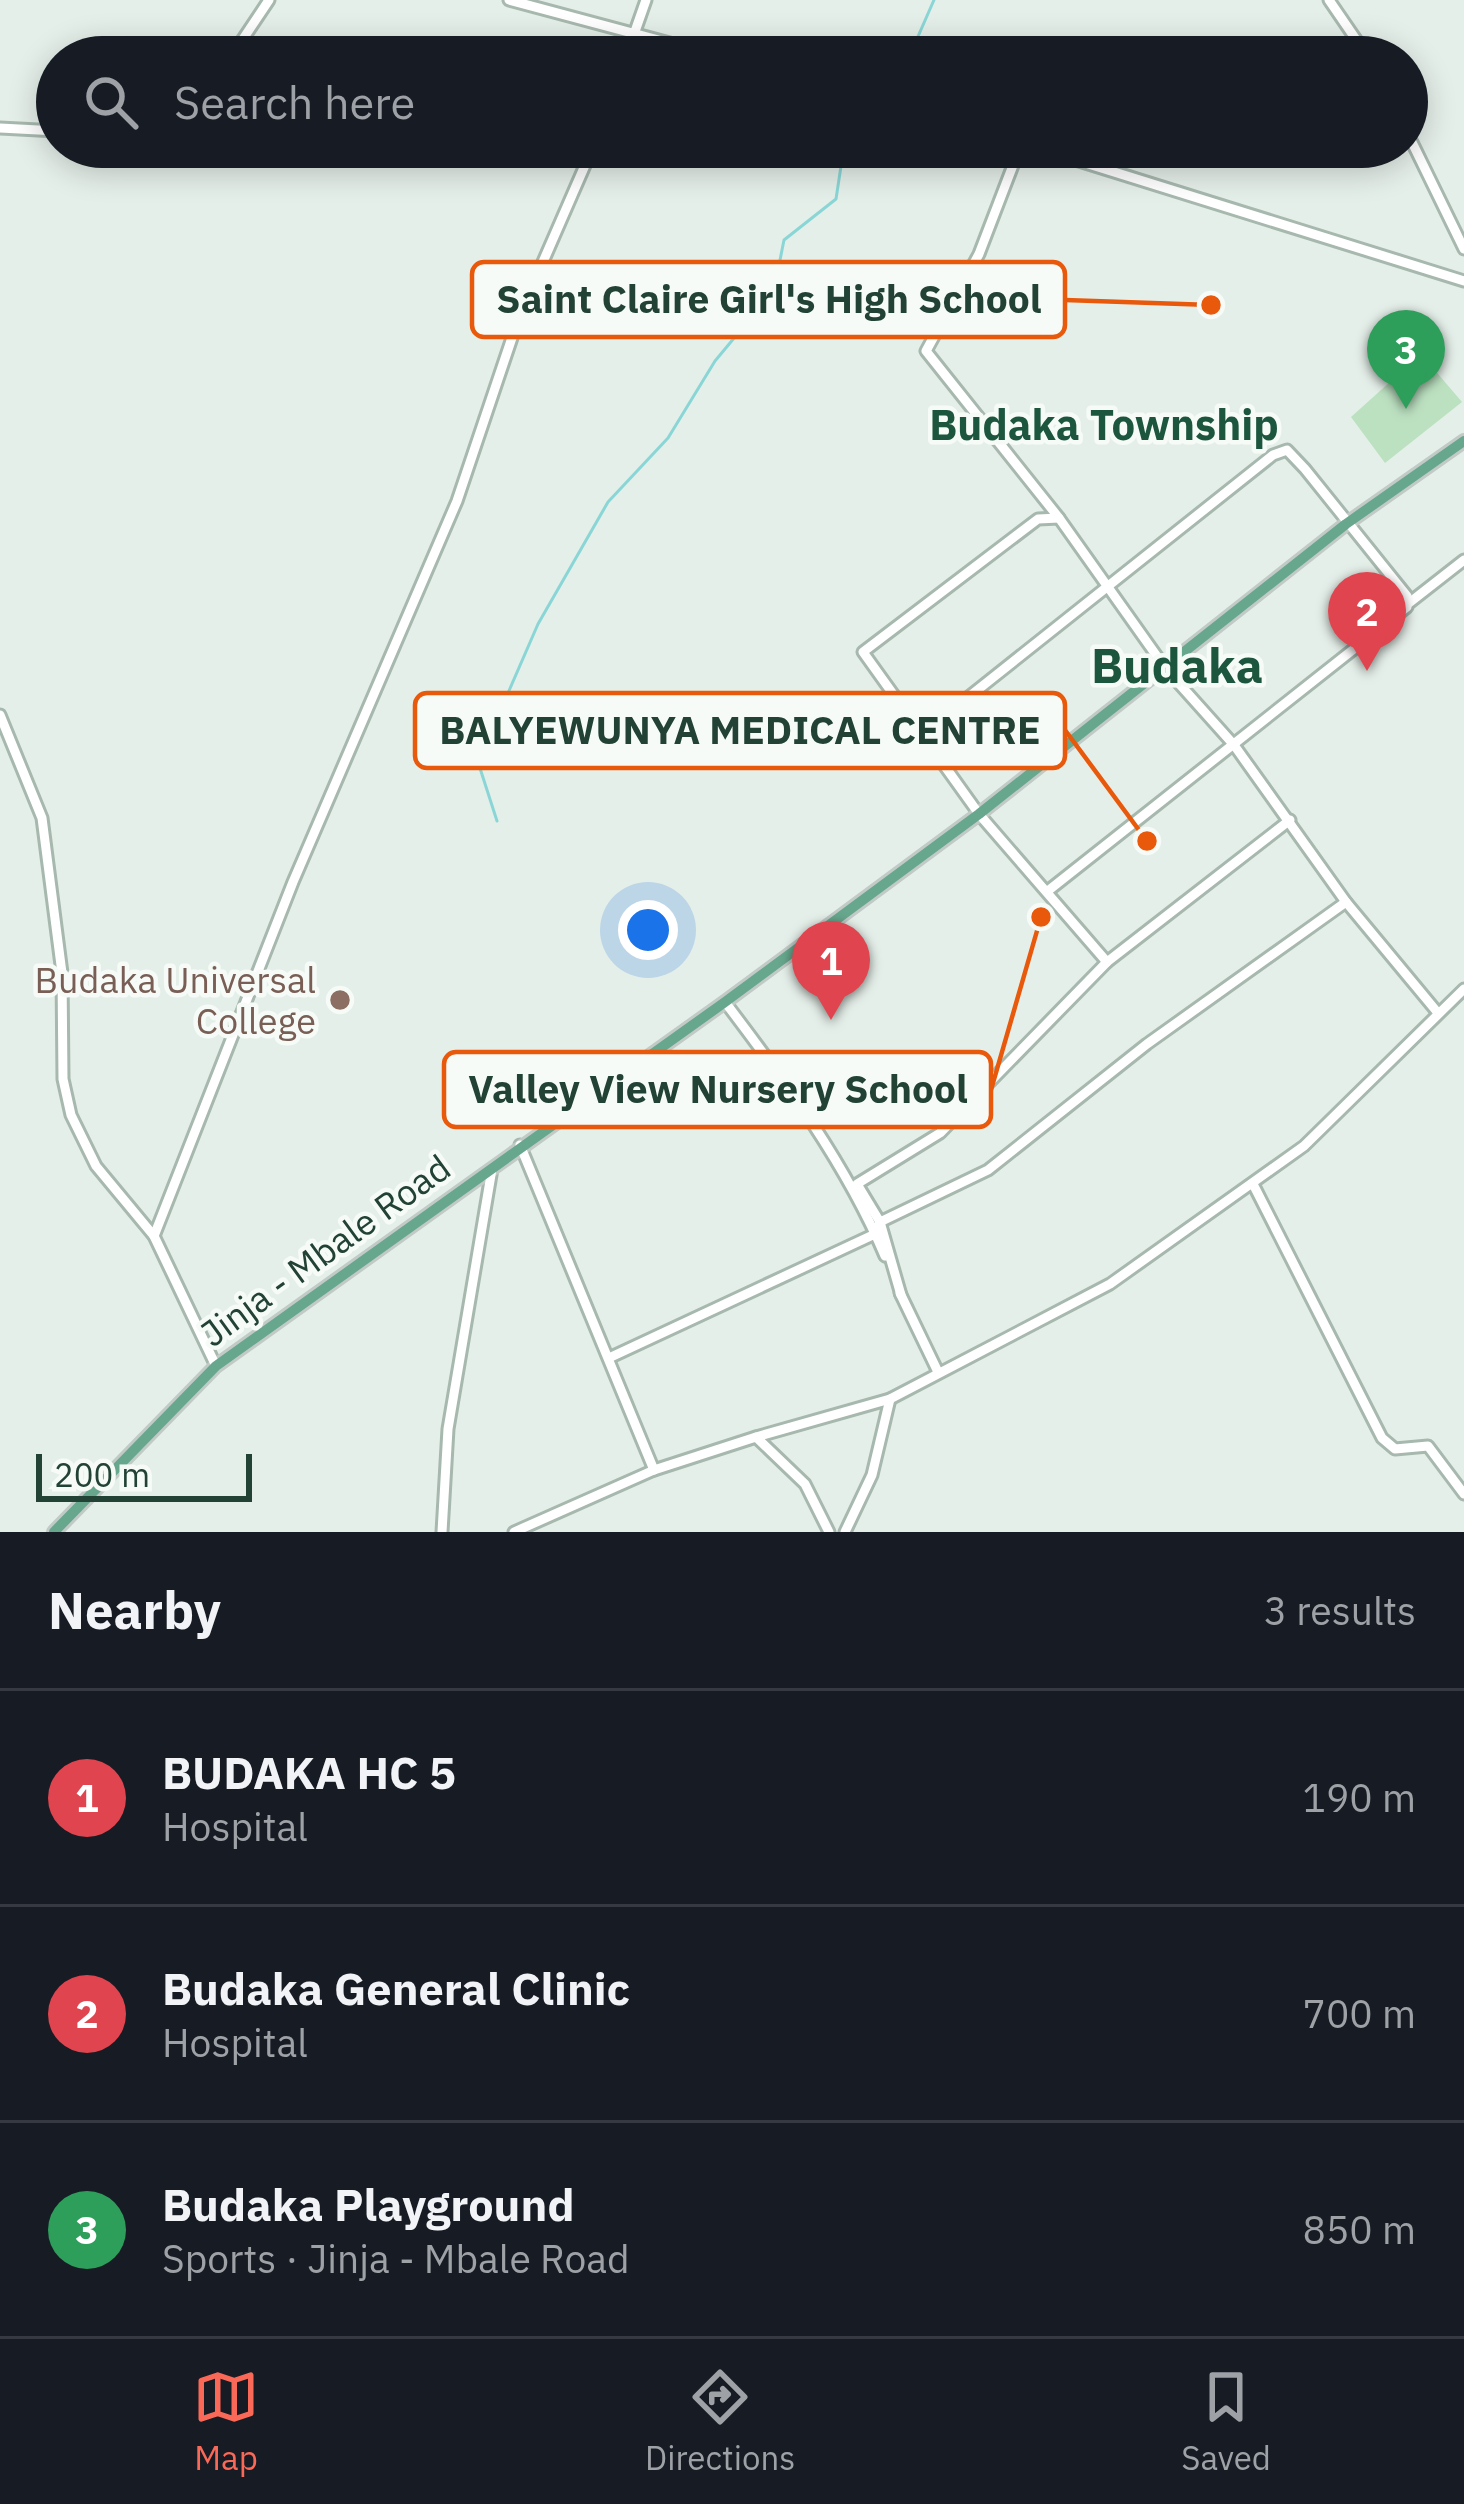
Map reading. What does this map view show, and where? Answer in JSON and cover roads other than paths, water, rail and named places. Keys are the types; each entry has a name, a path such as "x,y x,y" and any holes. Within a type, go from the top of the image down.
{"main road":[{"name":"Jinja - Mbale Road","path":"54,1532 215,1366 493,1163 725,1002 979,814 1346,524 1464,441"}],"street":[{"path":"245,36 269,0"},
{"path":"509,0 648,36"},
{"path":"633,36 646,0"},
{"path":"1329,0 1354,36"},
{"path":"0,128 36,130"},
{"path":"154,1236 293,882 457,501 520,317 584,168"},
{"path":"1012,168 979,254 926,351 1059,518 1105,590 1166,669 1234,745 1346,902 1438,1013"},
{"path":"1101,168 1464,281"},
{"path":"1425,168 1464,249"},
{"path":"922,734 1284,451 1305,469 1409,603"},
{"path":"1059,518 1038,519 863,652 979,814 1107,962"},
{"path":"1049,890 1464,560"},
{"path":"0,716 42,818 62,973 63,1079 71,1114 96,1166 154,1236 215,1366"},
{"path":"901,1295 880,1222 856,1184 940,1133 1107,962 1290,820"},
{"path":"611,1357 875,1234 880,1222 988,1170 1147,1044 1346,902"},
{"path":"514,1532 655,1470 890,1399 1110,1284 1254,1186 1304,1146 1464,989"},
{"path":"725,1002 780,1075 875,1234 938,1372"},
{"path":"520,1145 655,1470"},
{"path":"442,1532 448,1429 493,1163"},
{"path":"1254,1186 1382,1438 1394,1449 1428,1446 1464,1494"},
{"path":"845,1532 872,1475 890,1399"},
{"path":"756,1437 805,1484 829,1532"}],"waterway":[{"path":"918,36 934,0"},
{"path":"497,821 478,762 538,624 608,502 668,438 715,361 774,290 784,240 836,199 841,168"}],"place":[{"name":"Saint Claire Girl's High School","path":"1211,305"},
{"name":"Budaka Playground","path":"1406,409"},
{"name":"Budaka General Clinic","path":"1367,671"},
{"name":"BALYEWUNYA MEDICAL CENTRE","path":"1147,841"},
{"name":"Valley View Nursery School","path":"1041,917"},
{"name":"Budaka Universal College","path":"340,1000"},
{"name":"BUDAKA HC 5","path":"831,1020"}],"district":[{"name":"Budaka Township","path":"1104,424"},
{"name":"Budaka","path":"1177,665"}]}
